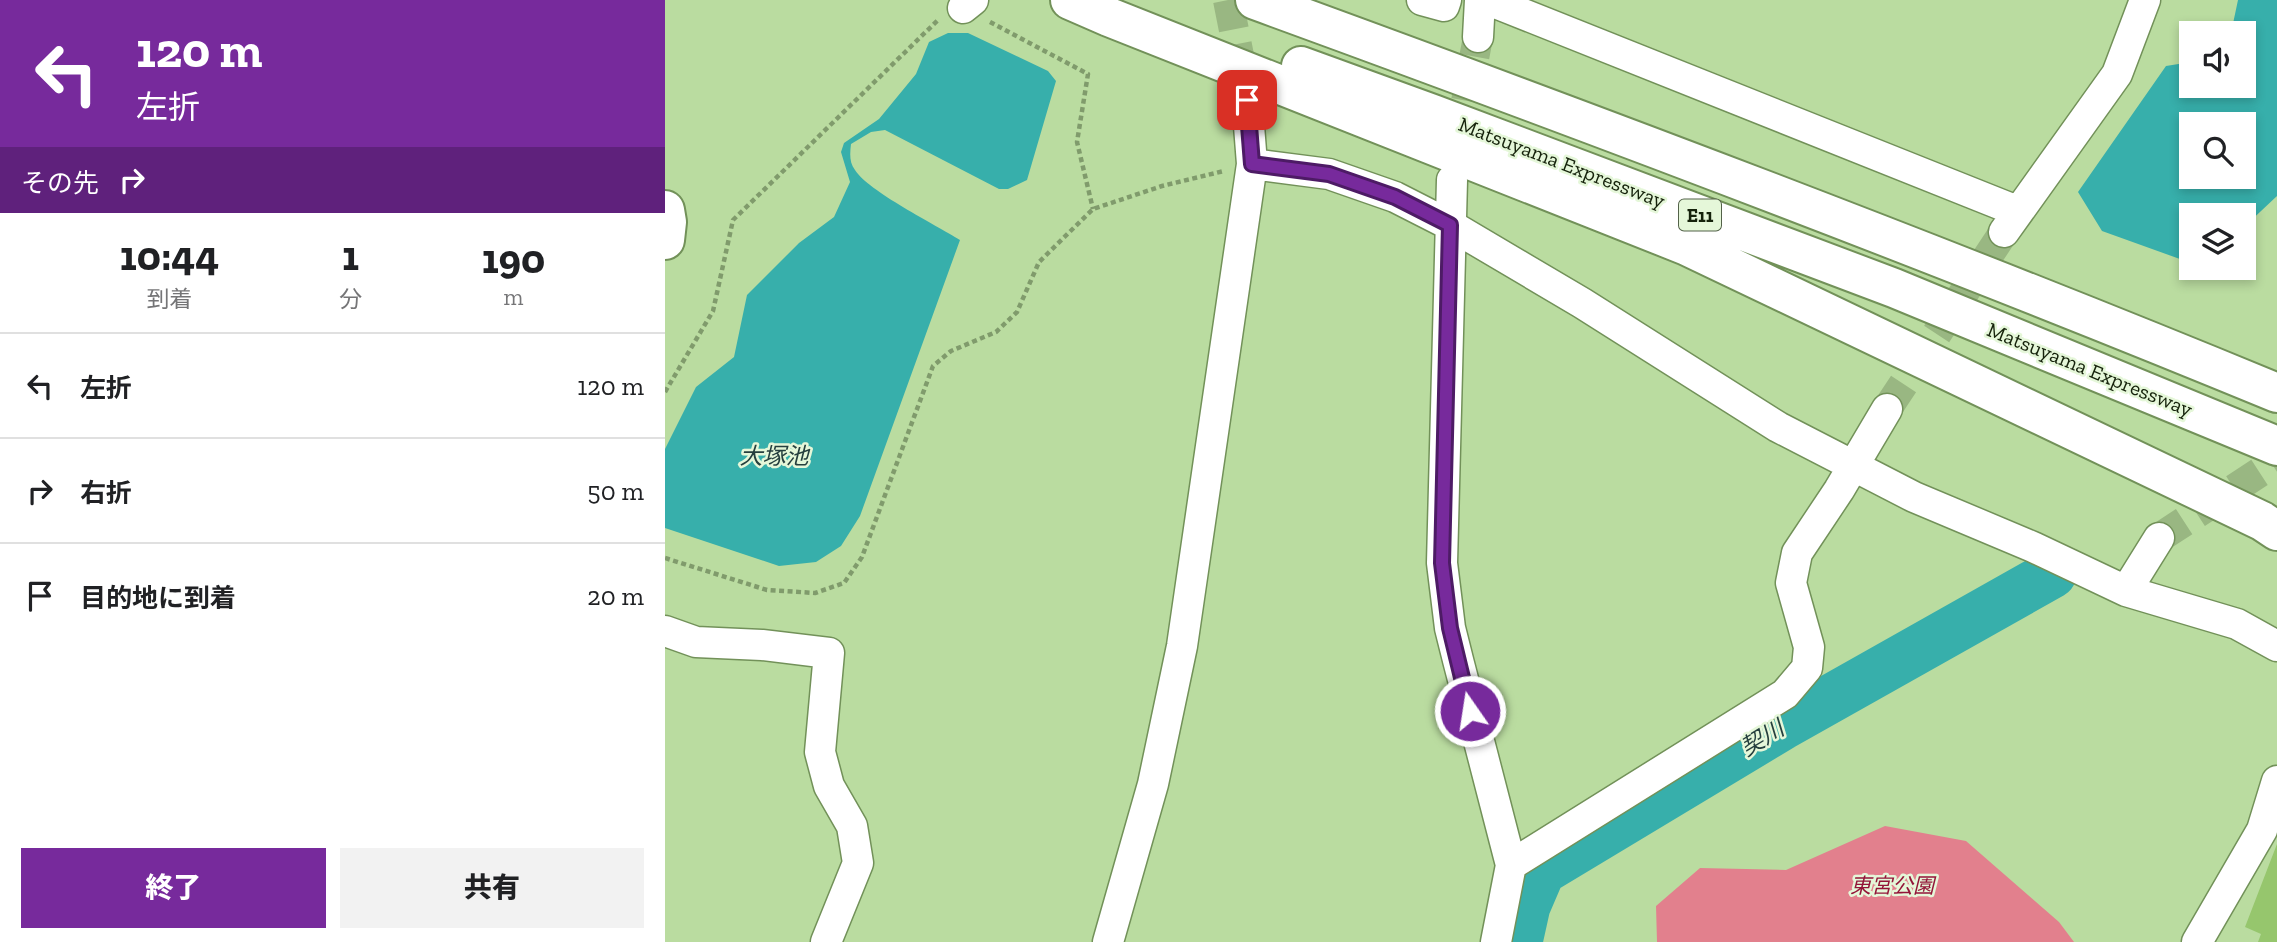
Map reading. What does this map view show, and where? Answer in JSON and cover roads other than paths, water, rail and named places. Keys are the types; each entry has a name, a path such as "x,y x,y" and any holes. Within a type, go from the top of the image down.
{"main road":[{"path":"1070,0 1109,18 1687,246 2249,515 2277,531"},
{"name":"Matsuyama Expressway","path":"1116,0 1433,114 1894,288 2277,446"},
{"name":"E11","path":"1255,0 1491,86 2064,305 2277,393"},
{"path":"665,210 665,240"},
{"path":"2064,305 2277,381"}],"street":[{"path":"1422,0 1444,6 1446,0"},
{"path":"1478,37 1480,0"},
{"path":"1488,0 2011,222 2117,74 2145,0"},
{"path":"1108,942 1153,784 1182,646 1252,164 1247,100"},
{"path":"1252,164 1329,174 1395,197 1450,225 1582,303 1778,427 1914,497 2033,547 2126,591 2237,624 2277,646"},
{"path":"1452,180 1442,563 1450,628 1511,865 1496,942"},
{"path":"1511,865 1785,694 1807,668 1809,647 1791,583 1797,553 1855,465 1887,409"},
{"path":"2126,591 2159,538"},
{"path":"665,631 696,642 762,645 829,653 820,752 829,786 852,826 858,863 826,942"},
{"path":"2197,942 2262,830 2277,781"}],"water":[{"path":"2238,0 2277,0 2277,196 2256,216 2256,203 2179,203 2179,259 2102,231 2078,192 2166,66 2179,64 2179,98 2256,98 2256,21 2234,21"},
{"name":"大塚池","path":"948,33 968,33 1048,71 1056,81 1027,180 1008,189 999,189 885,130 871,132 851,144 852,164 862,178 888,197 960,240 860,516 841,546 816,562 779,566 665,528 665,449 696,387 734,357 747,295 799,243 834,217 850,182 841,152 844,143 879,119 916,74 929,42"}],"waterway":[{"name":"契川","path":"1518,942 1526,906 1541,871 1782,726 2052,574"}],"tunnel":[{"path":"1228,0 1245,86"},
{"path":"1458,145 1478,37"},
{"path":"1887,409 2004,232"},
{"path":"2159,538 2277,461"}],"park label":[{"name":"東宮公園","path":"1892,885"}]}
